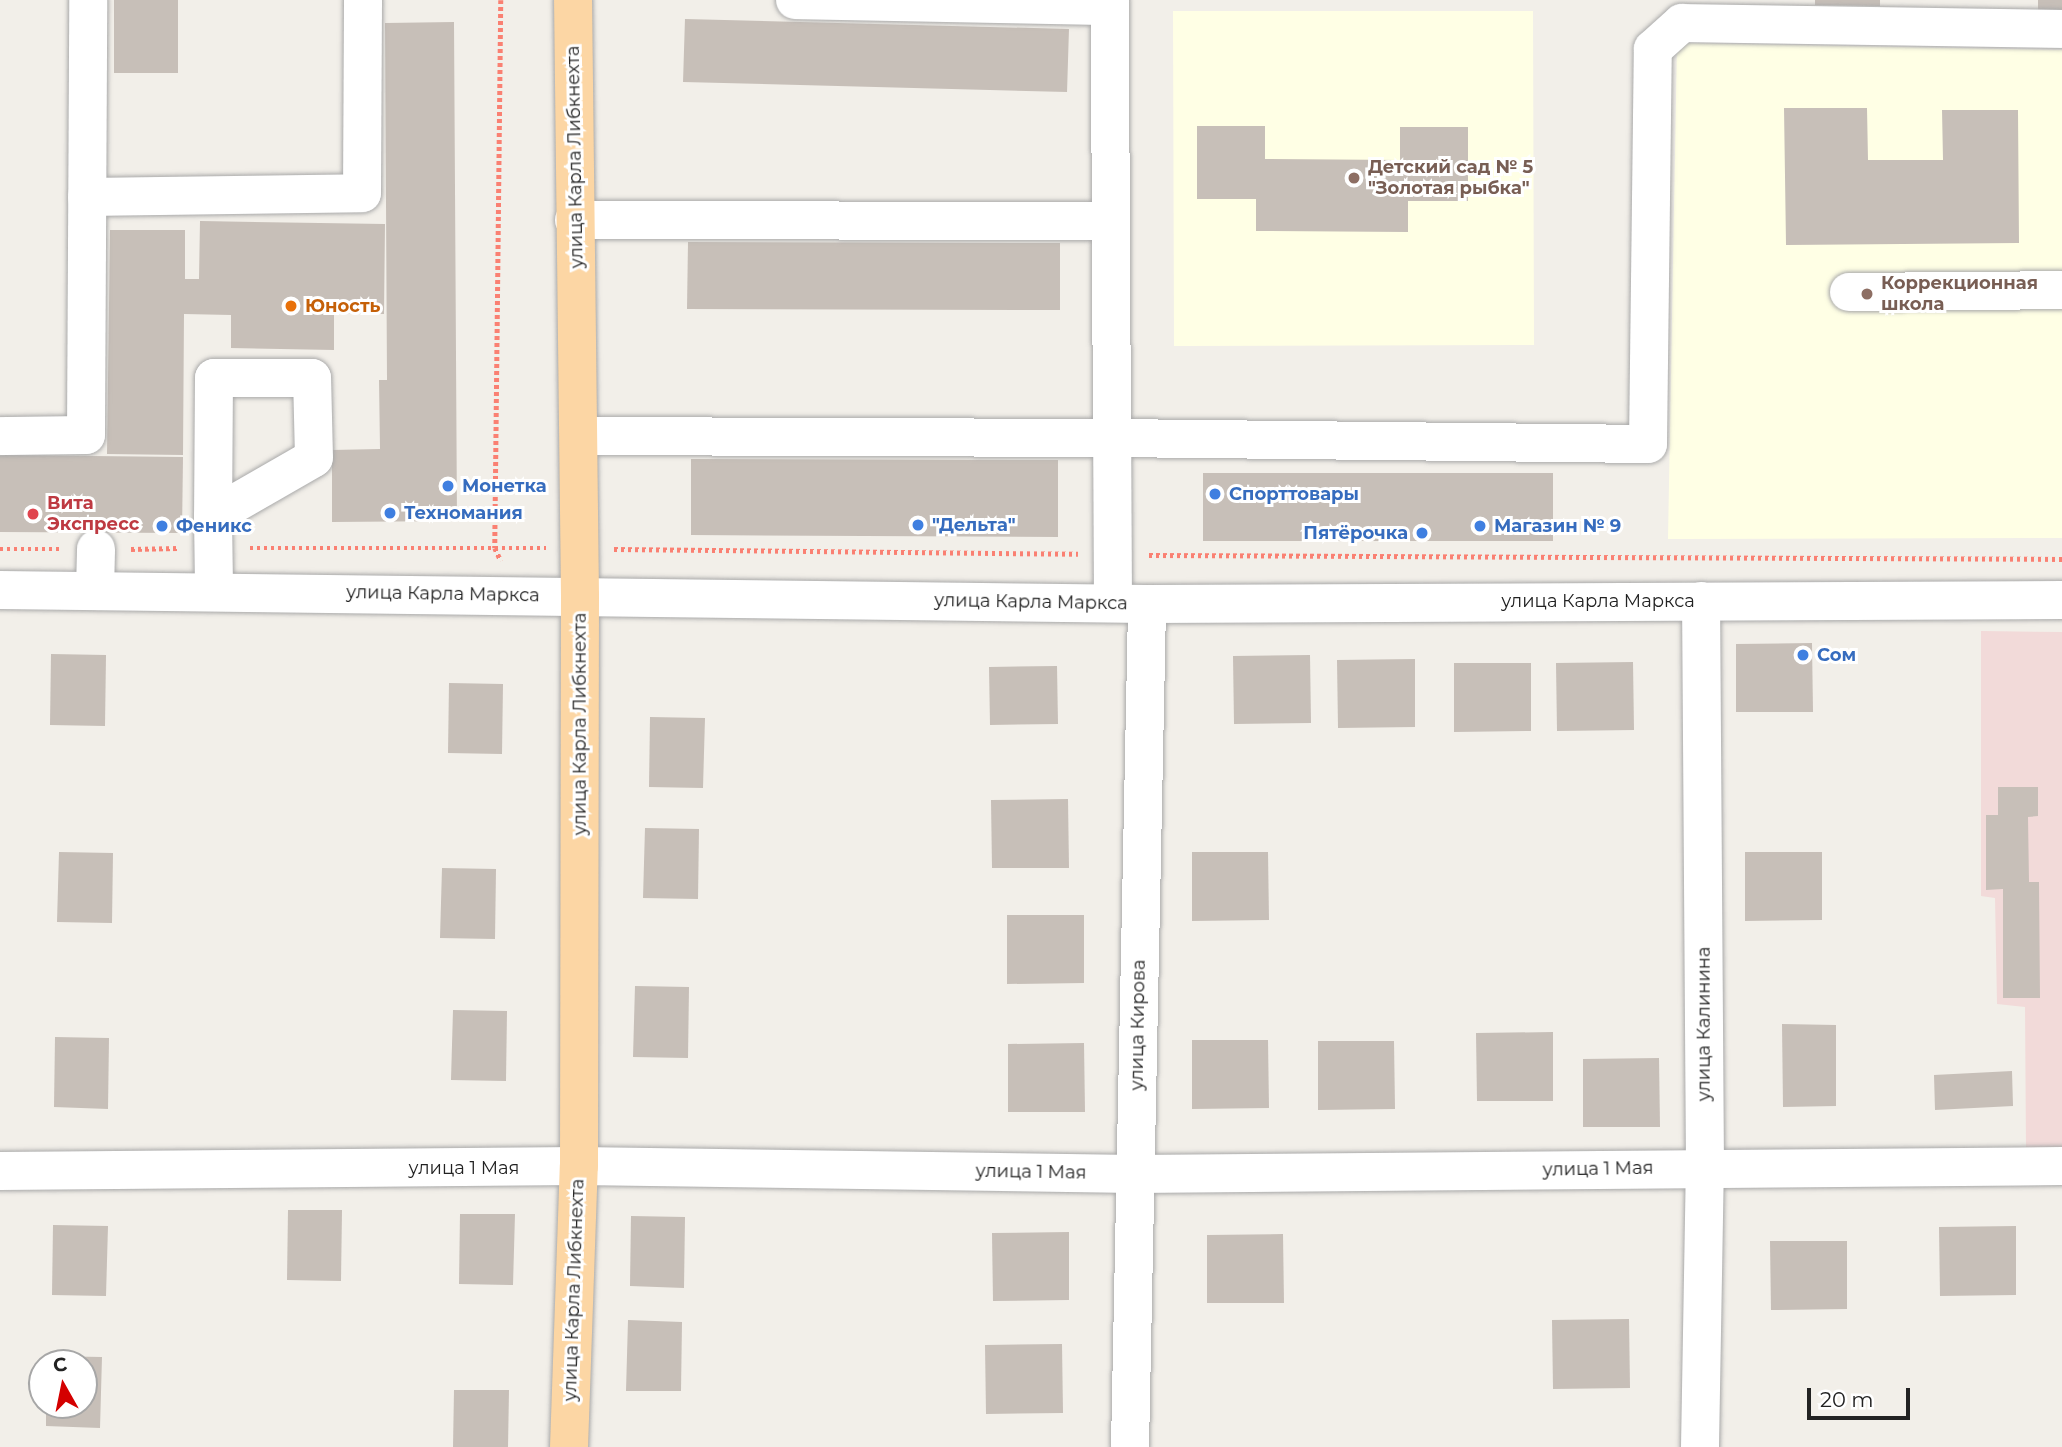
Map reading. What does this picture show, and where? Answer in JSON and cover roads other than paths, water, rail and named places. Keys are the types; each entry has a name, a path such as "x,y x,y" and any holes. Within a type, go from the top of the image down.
{"main road":[{"name":"улица Карла Либкнехта","path":"569,1447 579,1166 580,436 574,220 573,0"}],"street":[{"path":"0,436 86,435 88,0"},
{"path":"88,197 362,193 363,0"},
{"path":"795,0 1110,3"},
{"name":"улица Кирова","path":"1110,3 1113,554 1130,603 1135,1174 1130,1447"},
{"path":"580,436 1648,444 1653,49 1682,11 2013,14 2062,29"},
{"path":"574,220 1111,220"},
{"path":"1849,292 2062,290"},
{"path":"213,532 214,592"},
{"path":"95,591 96,549"},
{"name":"улица Карла Маркса","path":"0,590 1130,603 2062,600"},
{"name":"улица Калинина","path":"1700,1447 1704,1168 1701,601"},
{"name":"улица 1 Мая","path":"0,1171 579,1166 1135,1174 2062,1166"}],"place":[{"name":"Детский сад № 5 \"Золотая рыбка\"","path":"1354,178"},
{"name":"Коррекционная школа","path":"1867,294"},
{"name":"Юность","path":"291,306"},
{"name":"Монетка","path":"448,486"},
{"name":"Спорттовары","path":"1215,494"},
{"name":"Техномания","path":"390,513"},
{"name":"Вита Экспресс","path":"33,514"},
{"name":"\"Дельта\"","path":"918,525"},
{"name":"Феникс","path":"162,526"},
{"name":"Магазин № 9","path":"1480,526"},
{"name":"Пятёрочка","path":"1422,533"},
{"name":"Сом","path":"1803,655"}]}
